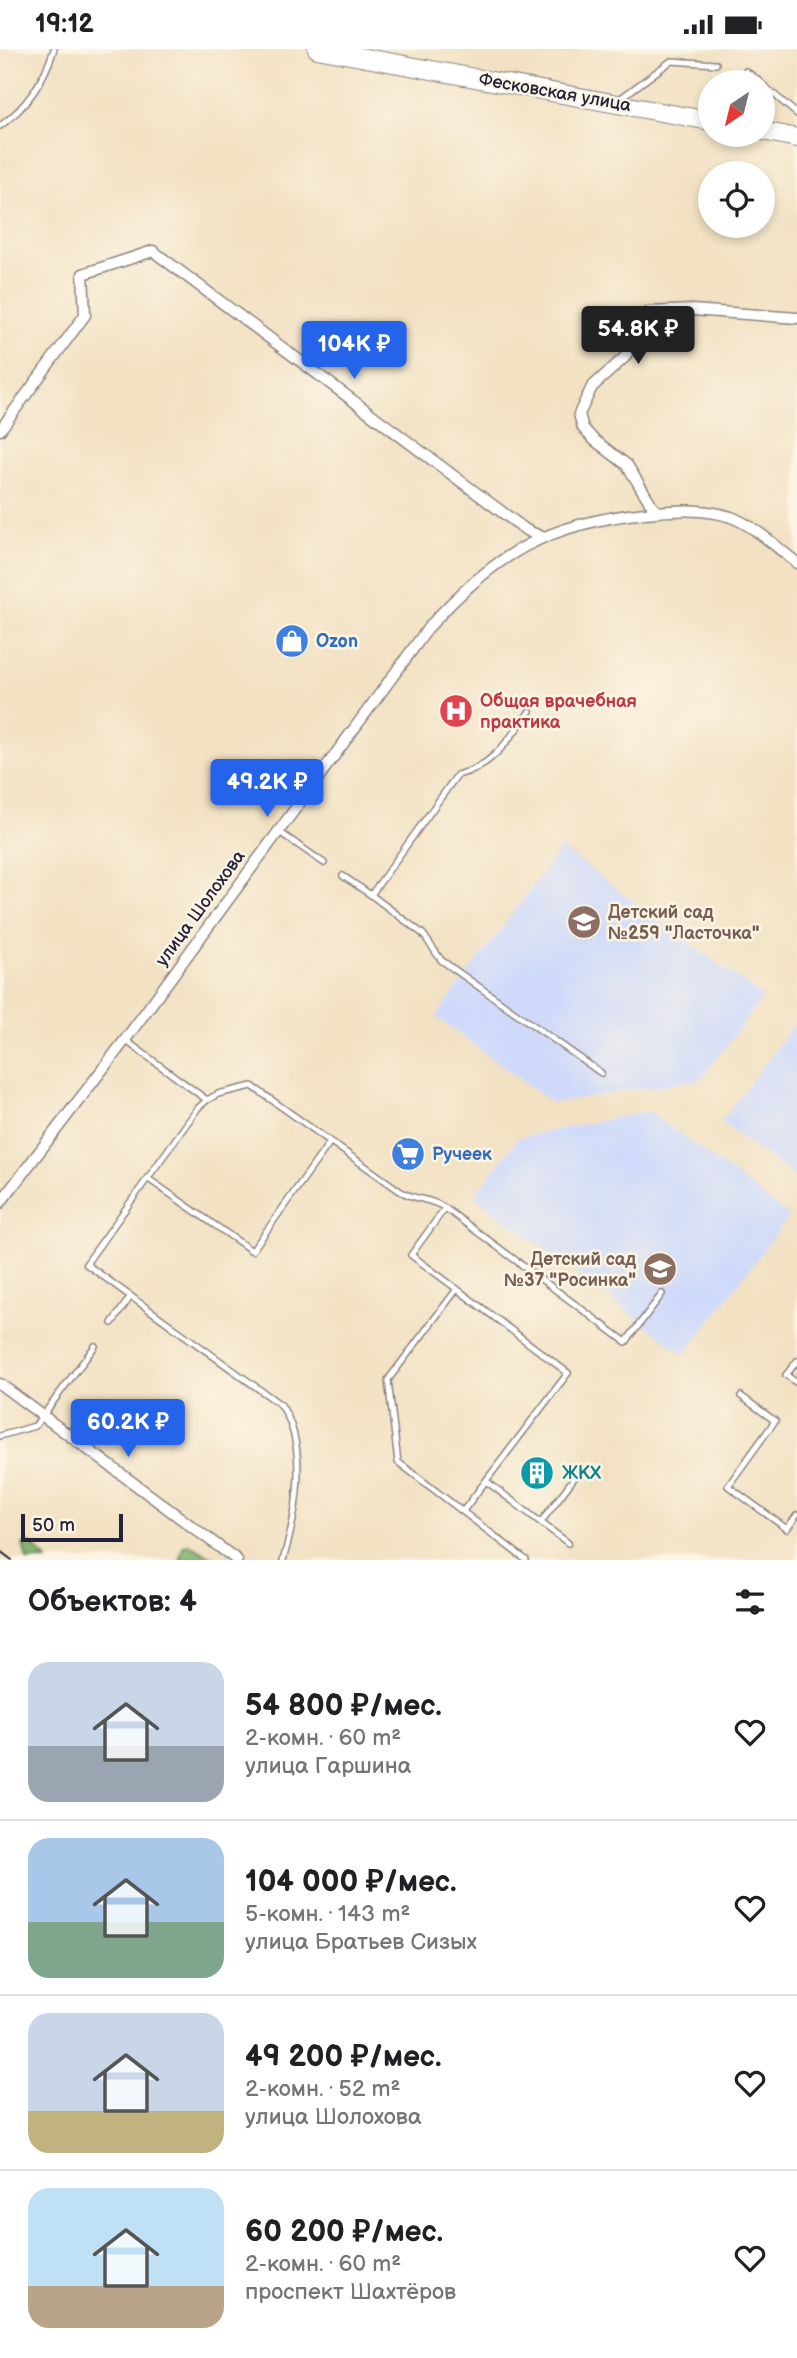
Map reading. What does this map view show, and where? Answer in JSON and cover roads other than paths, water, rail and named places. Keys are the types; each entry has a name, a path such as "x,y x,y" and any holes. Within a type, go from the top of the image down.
{"main road":[{"name":"Фесковская улица","path":"317,49 698,119"},
{"path":"775,133 797,138"}],"street":[{"path":"0,431 85,315 83,274 153,251 500,510 542,537"},
{"path":"656,512 627,465 583,428 579,414 592,387 625,357 649,312 692,310 797,318"},
{"name":"улица Шолохова","path":"0,1203 438,617 485,572 542,537 598,518 656,512 695,511 732,518 747,525 797,563"},
{"path":"0,1384 237,1560"}],"lane":[{"path":"0,126 27,103 54,49"},
{"path":"615,102 671,61 716,64"},
{"path":"775,96 797,114"},
{"path":"371,895 457,775 470,772 498,754 530,711"},
{"path":"278,831 324,863"},
{"path":"343,876 423,934 441,960 601,1073"},
{"path":"125,1039 207,1100"},
{"path":"283,1560 292,1523 297,1481 296,1447 290,1418 273,1398 86,1264 207,1100 218,1094 252,1086 400,1191 412,1198 432,1200 445,1208 626,1342 662,1294"},
{"path":"147,1178 252,1251 330,1142"},
{"path":"445,1208 411,1255 568,1373 463,1511"},
{"path":"457,1289 388,1380 398,1462 526,1560"},
{"path":"112,1323 131,1296"},
{"path":"0,1436 30,1429 43,1416 95,1346"},
{"path":"797,1361 786,1375 797,1383"},
{"path":"741,1395 775,1421 728,1486 787,1529 797,1515"},
{"path":"541,1522 577,1474"},
{"path":"485,1481 568,1543"}],"tram line":[{"path":"0,1551 12,1560"}],"place":[{"name":"Ozon","path":"292,641"},
{"name":"Общая врачебная практика","path":"456,711"},
{"name":"Детский сад №259 \"Ласточка\"","path":"584,922"},
{"name":"Ручеек","path":"408,1154"},
{"name":"Детский сад №37 \"Росинка\"","path":"660,1269"},
{"name":"ЖКХ","path":"537,1473"}]}
